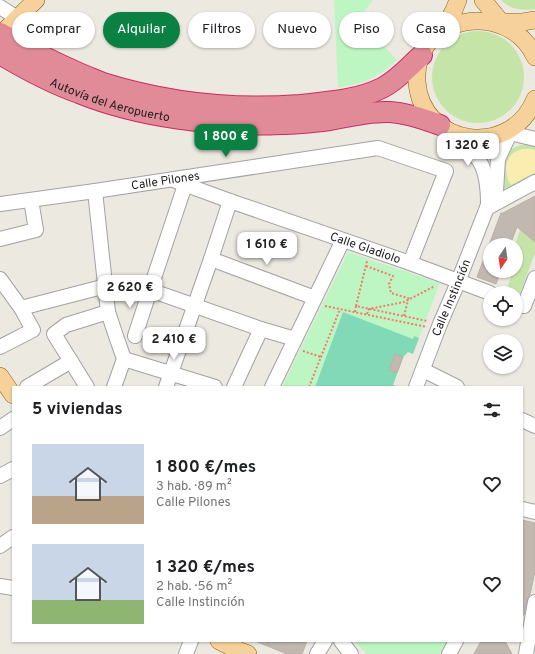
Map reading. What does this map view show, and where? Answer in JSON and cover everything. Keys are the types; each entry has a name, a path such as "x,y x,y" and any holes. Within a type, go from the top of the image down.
{"highway":[{"name":"Autovía del Aeropuerto","path":"5,29 32,51 60,65 102,82 145,94 225,106 281,106 329,102 357,97 379,89 391,82 422,55"},
{"name":"Autovía del Aeropuerto","path":"0,54 79,94 126,109 179,119 218,123 279,124 320,121 368,113 388,112 418,117 444,128"}],"main road":[{"path":"5,29 36,0"},
{"path":"453,12 458,0"},
{"path":"483,0 501,22"},
{"path":"460,20 475,17 488,18 501,22 521,35 529,44 535,57"},
{"path":"501,22 522,22 535,20"},
{"path":"426,48 422,55 417,76 419,93 432,117 444,128 460,136 472,138 489,137 508,132 523,119 535,99"},
{"path":"0,376 12,394"},
{"path":"221,642 248,654"}],"street":[{"path":"0,8 5,29"},
{"name":"Calle Instinción","path":"444,128 466,145 480,162 485,177 487,207"},
{"path":"508,132 535,139"},
{"name":"Calle Instinción","path":"416,386 487,207 496,191 498,159 508,132"},
{"name":"Calle Pilones","path":"0,204 95,191 179,182 378,148 446,172 410,263"},
{"path":"135,336 150,290 179,182"},
{"name":"Calle Gladiolo","path":"179,182 410,263 483,290"},
{"path":"487,207 535,182"},
{"path":"95,191 108,312 124,359 114,386"},
{"path":"0,239 36,230 31,200"},
{"path":"166,386 230,201"},
{"path":"273,386 298,344 315,298 343,240"},
{"path":"211,259 315,298"},
{"path":"525,307 535,278"},
{"path":"0,279 21,308 33,330 0,347"},
{"path":"21,308 106,286 150,290 261,329 298,344"},
{"path":"86,386 54,334 66,325 108,312"},
{"path":"234,386 261,329"},
{"path":"124,359 213,386"},
{"path":"29,386 71,361"},
{"path":"423,370 455,386"},
{"path":"0,428 12,420"},
{"path":"523,420 535,426"},
{"path":"0,476 12,470"},
{"path":"523,509 535,512"},
{"path":"0,546 12,539"},
{"path":"0,586 12,588"},
{"path":"525,646 535,602"},
{"path":"186,654 191,642"},
{"path":"317,654 324,642"},
{"path":"329,642 329,654"},
{"path":"342,642 351,654"},
{"path":"449,654 455,642"}],"path":[{"path":"355,312 368,259"},
{"path":"366,266 394,276 389,284 391,293 411,299"},
{"path":"369,309 404,302 440,283"},
{"path":"404,316 408,300"},
{"path":"356,306 404,316 439,327"},
{"path":"309,386 340,309 439,327"},
{"path":"368,314 369,309"},
{"path":"298,344 321,357"}],"green space":[{"path":"334,0 373,0 364,12 339,12 339,48 386,48 397,60 375,77 360,83 338,88"},
{"path":"501,0 535,0 535,9 526,10 513,8"},
{"path":"469,32 487,32 504,39 516,51 523,68 523,86 516,103 504,115 487,122 469,122 452,115 440,103 433,86 433,68 440,51 443,48 460,48 460,35"},
{"path":"525,144 535,145 535,150 522,149 512,154 507,163 507,176 512,184 535,172 535,177 503,194 502,172 505,157 511,149"},
{"path":"520,230 535,242 535,253 523,286 508,286 511,278 523,278 523,238 517,238"},
{"path":"348,252 440,283 413,354 408,352 403,357 393,385 396,386 282,386"},
{"path":"343,312 413,339 414,336 419,338 413,354 408,352 403,357 393,385 396,386 315,386"},
{"path":"355,642 455,642 449,654 367,654"}],"sand":[{"path":"523,149 535,150 535,172 511,185 507,176 507,164 509,157 514,152"}],"building":[{"path":"535,196 535,242 517,227 513,238 492,238 501,213"},
{"path":"483,261 483,278 498,278 496,284 477,277"},
{"path":"395,354 403,357 397,373 389,370"},
{"path":"523,520 535,523 535,571 524,615"},
{"path":"257,642 307,642 302,654 287,654"},
{"path":"480,642 506,642 512,654 474,654"}]}
